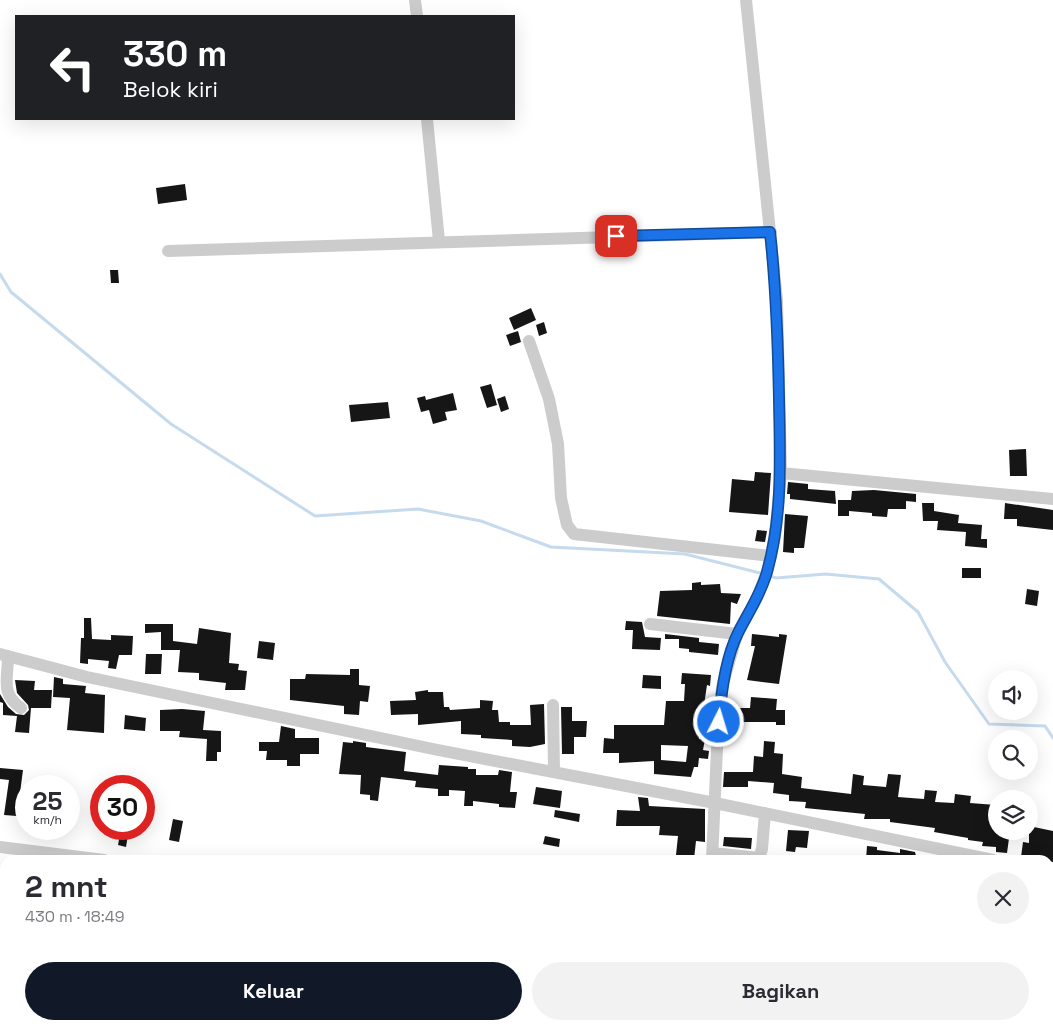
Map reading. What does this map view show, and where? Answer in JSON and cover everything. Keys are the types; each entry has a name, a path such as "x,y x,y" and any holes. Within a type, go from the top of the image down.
{"street":[{"path":"415,0 417,15"},
{"path":"712,855 721,696 737,634 757,598 766,576 775,536 781,473 777,300 746,0"},
{"path":"427,120 439,241"},
{"path":"168,251 770,232"},
{"path":"529,341 549,399 558,444 561,498 567,525 574,534 770,556"},
{"path":"781,473 1053,500"},
{"path":"650,624 737,634"},
{"path":"21,708 7,694 4,655 96,679 438,750 715,803 969,855"},
{"path":"553,705 554,772"},
{"path":"760,855 765,813"},
{"path":"0,846 67,855"}],"building":[{"path":"185,184 187,200 158,204 156,188"},
{"path":"110,270 118,270 119,283 111,283"},
{"path":"531,308 536,320 514,330 509,318"},
{"path":"544,322 547,333 539,336 536,325"},
{"path":"518,331 521,342 510,346 506,335"},
{"path":"491,384 497,405 487,408 480,387"},
{"path":"453,393 457,410 445,412 447,420 433,424 429,410 421,412 417,398 425,396 426,400"},
{"path":"505,396 509,409 501,412 497,399"},
{"path":"388,402 390,418 351,422 349,405"},
{"path":"1026,449 1027,476 1010,476 1009,450"},
{"path":"755,472 771,473 768,515 729,512 732,479 754,481"},
{"path":"788,482 808,484 808,489 835,491 836,504 790,499 790,494 787,494"},
{"path":"874,490 916,494 916,502 906,501 906,509 888,509 887,517 872,516 872,513 849,511 849,516 838,516 838,500 851,500 852,491"},
{"path":"922,503 934,503 934,511 959,515 958,523 982,525 981,539 987,539 987,548 965,546 966,532 937,530 938,521 923,521"},
{"path":"1005,503 1053,510 1053,530 1017,526 1017,519 1004,519"},
{"path":"785,514 808,516 804,548 794,548 794,553 783,552"},
{"path":"757,530 767,531 765,542 755,541"},
{"path":"962,568 981,568 981,578 962,578"},
{"path":"701,582 701,585 720,584 721,593 741,594 737,604 731,602 730,624 657,616 660,591 692,590 692,583"},
{"path":"1027,589 1039,591 1037,606 1025,604"},
{"path":"84,618 91,618 92,639 111,640 111,635 133,636 132,655 119,655 116,669 108,668 109,661 88,659 88,664 80,663 81,638 84,638"},
{"path":"626,621 642,622 645,637 661,638 660,650 632,649 633,630 625,630"},
{"path":"145,624 173,624 173,641 197,644 199,628 231,633 229,663 239,664 238,670 247,671 245,690 225,690 226,683 199,680 199,673 178,672 180,650 161,650 161,632 145,633"},
{"path":"665,634 699,638 699,642 719,644 718,655 689,652 689,649 679,648 679,639 665,639"},
{"path":"752,634 779,637 779,634 787,635 779,684 747,680 755,646 751,646"},
{"path":"259,641 275,643 273,660 257,658"},
{"path":"146,654 162,654 161,674 145,674"},
{"path":"350,669 359,669 359,685 370,686 368,702 360,701 359,715 344,714 344,706 290,700 290,679 305,679 306,674 350,675"},
{"path":"682,673 711,675 710,686 707,685 699,739 705,739 703,750 709,751 708,759 699,758 698,767 694,767 691,777 654,774 654,761 619,763 619,753 603,753 604,738 614,739 614,725 664,725 666,701 684,701 685,684 681,684","holes":["661,745 688,746 686,762 661,760"]},
{"path":"643,675 661,676 661,689 642,688"},
{"path":"54,677 63,679 63,684 86,686 85,693 105,695 104,733 67,730 70,698 53,697"},
{"path":"15,680 35,681 34,690 52,690 51,708 31,708 29,733 15,732 17,716 3,715 3,703 0,702 0,694 8,707 16,714 24,715 29,710 28,705 17,693"},
{"path":"428,690 428,692 443,692 444,707 449,707 450,710 480,708 480,700 493,701 492,710 498,710 499,722 510,722 510,725 531,725 530,705 544,704 545,744 530,747 512,746 512,740 481,738 481,735 461,734 461,721 418,725 418,714 391,715 390,701 416,700 415,692"},
{"path":"751,697 777,699 776,710 785,710 785,725 776,725 776,722 737,722 737,708 750,708"},
{"path":"561,707 572,707 572,721 587,721 586,737 574,737 574,754 562,754"},
{"path":"160,710 205,711 203,730 221,731 221,752 217,752 217,761 206,761 207,739 179,737 180,731 160,731"},
{"path":"125,715 146,718 145,731 124,729"},
{"path":"281,726 295,729 295,738 319,738 319,754 300,754 300,766 287,766 287,760 266,760 267,751 259,751 259,742 279,742"},
{"path":"353,741 366,743 366,747 406,752 404,771 438,775 439,765 476,769 476,775 498,775 499,770 512,772 510,792 517,792 515,808 499,807 499,804 473,801 473,806 464,806 465,791 449,790 449,796 438,796 438,789 415,787 416,781 381,777 378,801 370,800 370,795 360,794 361,775 339,774 343,742 353,743"},
{"path":"764,741 775,742 774,753 783,754 782,774 802,777 801,788 851,794 853,774 864,776 863,785 886,787 888,774 901,775 898,797 924,799 925,790 937,791 935,802 954,803 955,794 971,796 970,803 988,804 988,840 1009,840 1007,853 996,852 996,847 982,846 983,842 934,832 935,828 890,822 890,819 864,819 865,814 805,808 806,802 789,801 789,795 773,793 774,783 748,781 748,787 723,787 724,772 753,772 754,756 763,757"},
{"path":"0,768 23,770 22,775 15,775 15,816 4,815 9,780 0,779"},
{"path":"536,787 562,791 560,808 533,804"},
{"path":"638,797 648,798 649,806 705,809 705,842 696,841 694,855 676,855 678,836 659,835 660,826 616,826 617,810 640,811"},
{"path":"555,810 580,814 579,822 554,817"},
{"path":"173,819 183,821 179,842 169,840"},
{"path":"1038,828 1053,831 1053,855 1021,855 1023,842 1029,843 1029,840 1038,840"},
{"path":"788,830 809,831 807,848 796,847 795,852 786,851"},
{"path":"545,836 560,839 559,847 543,844"},
{"path":"724,837 752,838 751,849 723,846"},
{"path":"119,840 127,840 126,847 118,845"},
{"path":"867,846 877,847 877,850 900,853 900,849 915,852 916,855 866,855"}],"waterway":[{"path":"0,274 11,292 171,424 315,516 418,509 481,521 551,547 685,554 764,574"},
{"path":"770,576 776,578 826,574 879,579 918,612 945,662 989,724 1045,726 1053,738"}],"route":[{"path":"616,236 770,232 777,300 781,473 775,536 767,572 751,611 737,634 729,660 722,687 719,722"}]}
